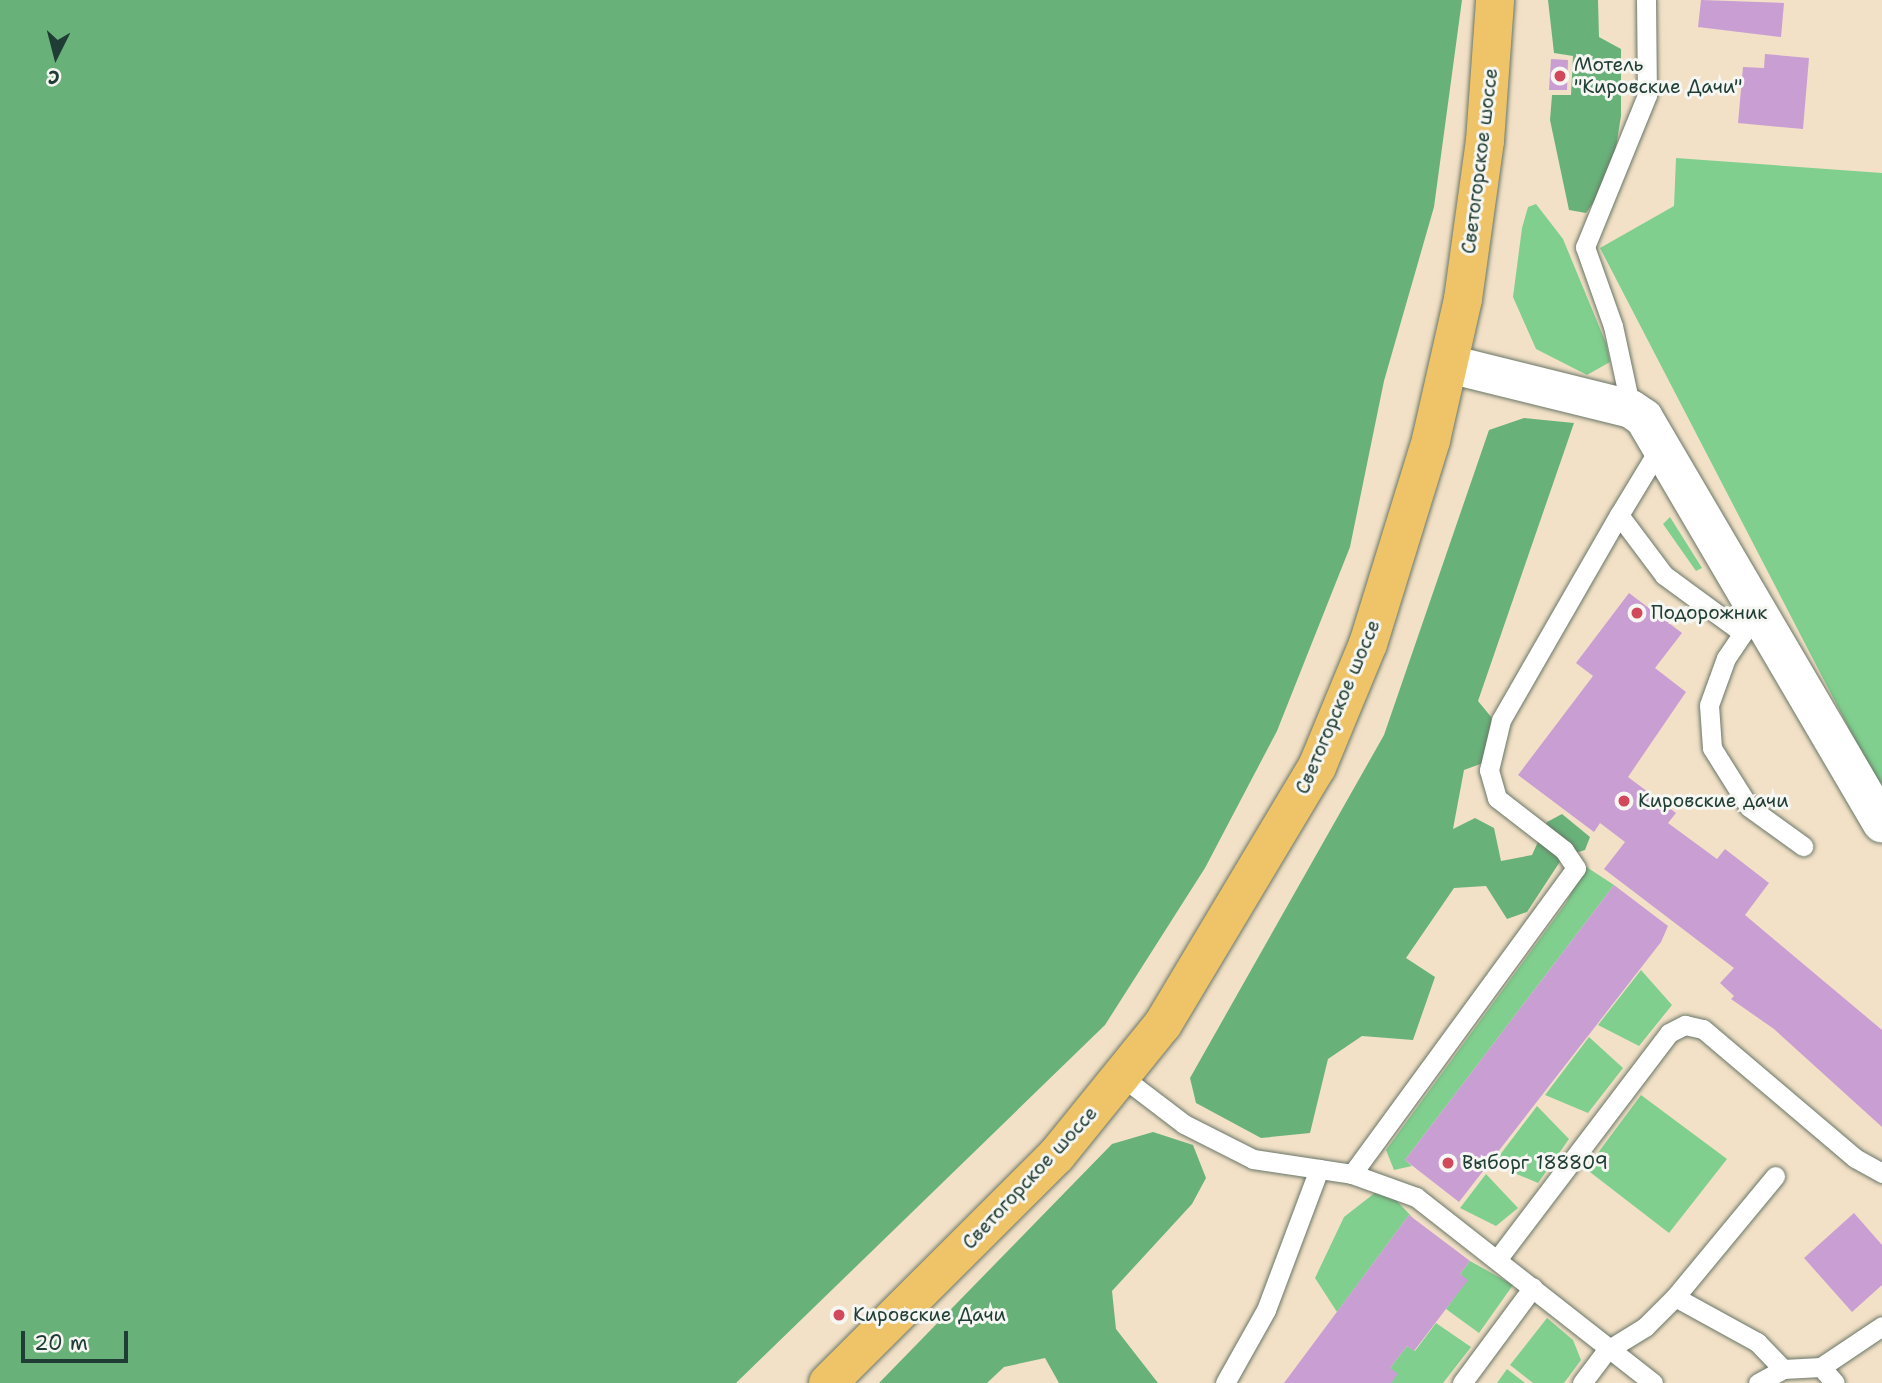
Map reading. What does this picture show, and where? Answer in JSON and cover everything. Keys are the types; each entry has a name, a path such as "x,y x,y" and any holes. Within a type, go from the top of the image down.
{"main road":[{"name":"Светогорское шоссе","path":"828,1383 1056,1156 1163,1024 1259,873 1317,767 1368,644 1411,515 1449,364 1485,141 1495,0"}],"street":[{"path":"1449,364 1631,409 1662,444 1751,622 1882,824"}],"lane":[{"path":"1631,409 1613,326 1585,247 1647,95 1646,0"},
{"path":"1352,1174 1576,868 1564,850 1497,798 1489,770 1501,720 1662,444"},
{"path":"1619,515 1664,575 1751,622 1726,658 1709,705 1712,748 1749,807 1802,846"},
{"path":"1499,1257 1669,1033 1685,1025 1703,1029 1855,1158 1882,1173"},
{"path":"1121,1076 1184,1124 1252,1159 1352,1174 1416,1197 1499,1257 1606,1351 1653,1383"},
{"path":"1225,1383 1266,1310 1319,1169"},
{"path":"1582,1383 1606,1351 1645,1327 1675,1297 1775,1175"},
{"path":"1462,1383 1533,1287"},
{"path":"1675,1297 1757,1342 1783,1369"},
{"path":"1758,1383 1783,1369 1821,1367 1882,1326"},
{"path":"1821,1367 1835,1383"}],"green space":[{"path":"0,0 1462,0 1434,207 1384,381 1350,547 1277,731 1205,868 1105,1025 736,1383 0,1383"},
{"path":"1548,0 1598,0 1599,37 1621,49 1621,116 1611,178 1586,213 1569,210 1550,120 1552,95 1571,95 1573,56 1554,53"},
{"path":"1676,158 1882,173 1882,792 1600,248 1674,206"},
{"path":"1536,204 1563,239 1606,343 1610,362 1587,375 1536,349 1513,297 1522,228 1528,207"},
{"path":"1524,418 1574,423 1478,701 1492,718 1483,763 1464,770 1453,829 1475,818 1494,828 1501,861 1532,855 1547,822 1562,814 1590,837 1585,850 1563,857 1527,912 1507,919 1486,886 1454,888 1406,958 1435,977 1413,1040 1362,1036 1328,1059 1310,1133 1261,1138 1196,1103 1190,1078 1384,735 1489,430"},
{"path":"1670,517 1702,568 1696,571 1663,524"},
{"path":"1585,866 1614,885 1405,1160 1412,1166 1394,1170 1386,1150 1566,903"},
{"path":"1641,970 1672,1005 1639,1046 1598,1025"},
{"path":"1589,1037 1623,1068 1588,1113 1545,1095"},
{"path":"1641,1095 1727,1159 1669,1233 1586,1169"},
{"path":"1537,1106 1569,1139 1538,1183 1493,1164"},
{"path":"1153,1132 1193,1145 1206,1178 1192,1204 1112,1291 1116,1329 1158,1383 1059,1383 1045,1358 1004,1367 987,1383 879,1383 1112,1144"},
{"path":"1486,1174 1518,1208 1496,1226 1460,1208"},
{"path":"1376,1192 1393,1197 1414,1219 1409,1215 1337,1312 1315,1278 1344,1217"},
{"path":"1470,1261 1513,1285 1479,1333 1446,1309 1467,1280 1460,1274"},
{"path":"1547,1318 1573,1340 1581,1360 1564,1383 1533,1383 1510,1365"},
{"path":"1436,1323 1471,1347 1443,1383 1391,1383 1390,1368 1407,1346 1415,1351"},
{"path":"1507,1369 1525,1383 1497,1383"}],"building":[{"path":"1701,0 1784,3 1781,37 1698,27"},
{"path":"1765,54 1809,58 1803,129 1738,123 1743,67 1764,68"},
{"path":"1551,59 1568,60 1567,90 1549,90"},
{"path":"1629,593 1682,633 1655,668 1686,692 1628,777 1676,813 1668,823 1717,859 1725,849 1769,883 1745,915 1882,1030 1882,1127 1774,1029 1731,999 1734,996 1720,983 1734,968 1604,869 1625,842 1600,823 1594,832 1518,775 1593,676 1576,663"},
{"path":"1614,885 1668,926 1661,942 1459,1202 1405,1160"},
{"path":"1854,1213 1882,1245 1882,1285 1852,1312 1804,1258"},
{"path":"1409,1215 1470,1261 1460,1274 1468,1280 1414,1351 1407,1346 1390,1368 1398,1374 1391,1383 1284,1383"}],"place":[{"name":"Мотель \"Кировские Дачи\"","path":"1560,76"},
{"name":"Подорожник","path":"1637,613"},
{"name":"Кировские дачи","path":"1624,801"},
{"name":"Выборг 188809","path":"1448,1163"},
{"name":"Кировские Дачи","path":"839,1315"}]}
